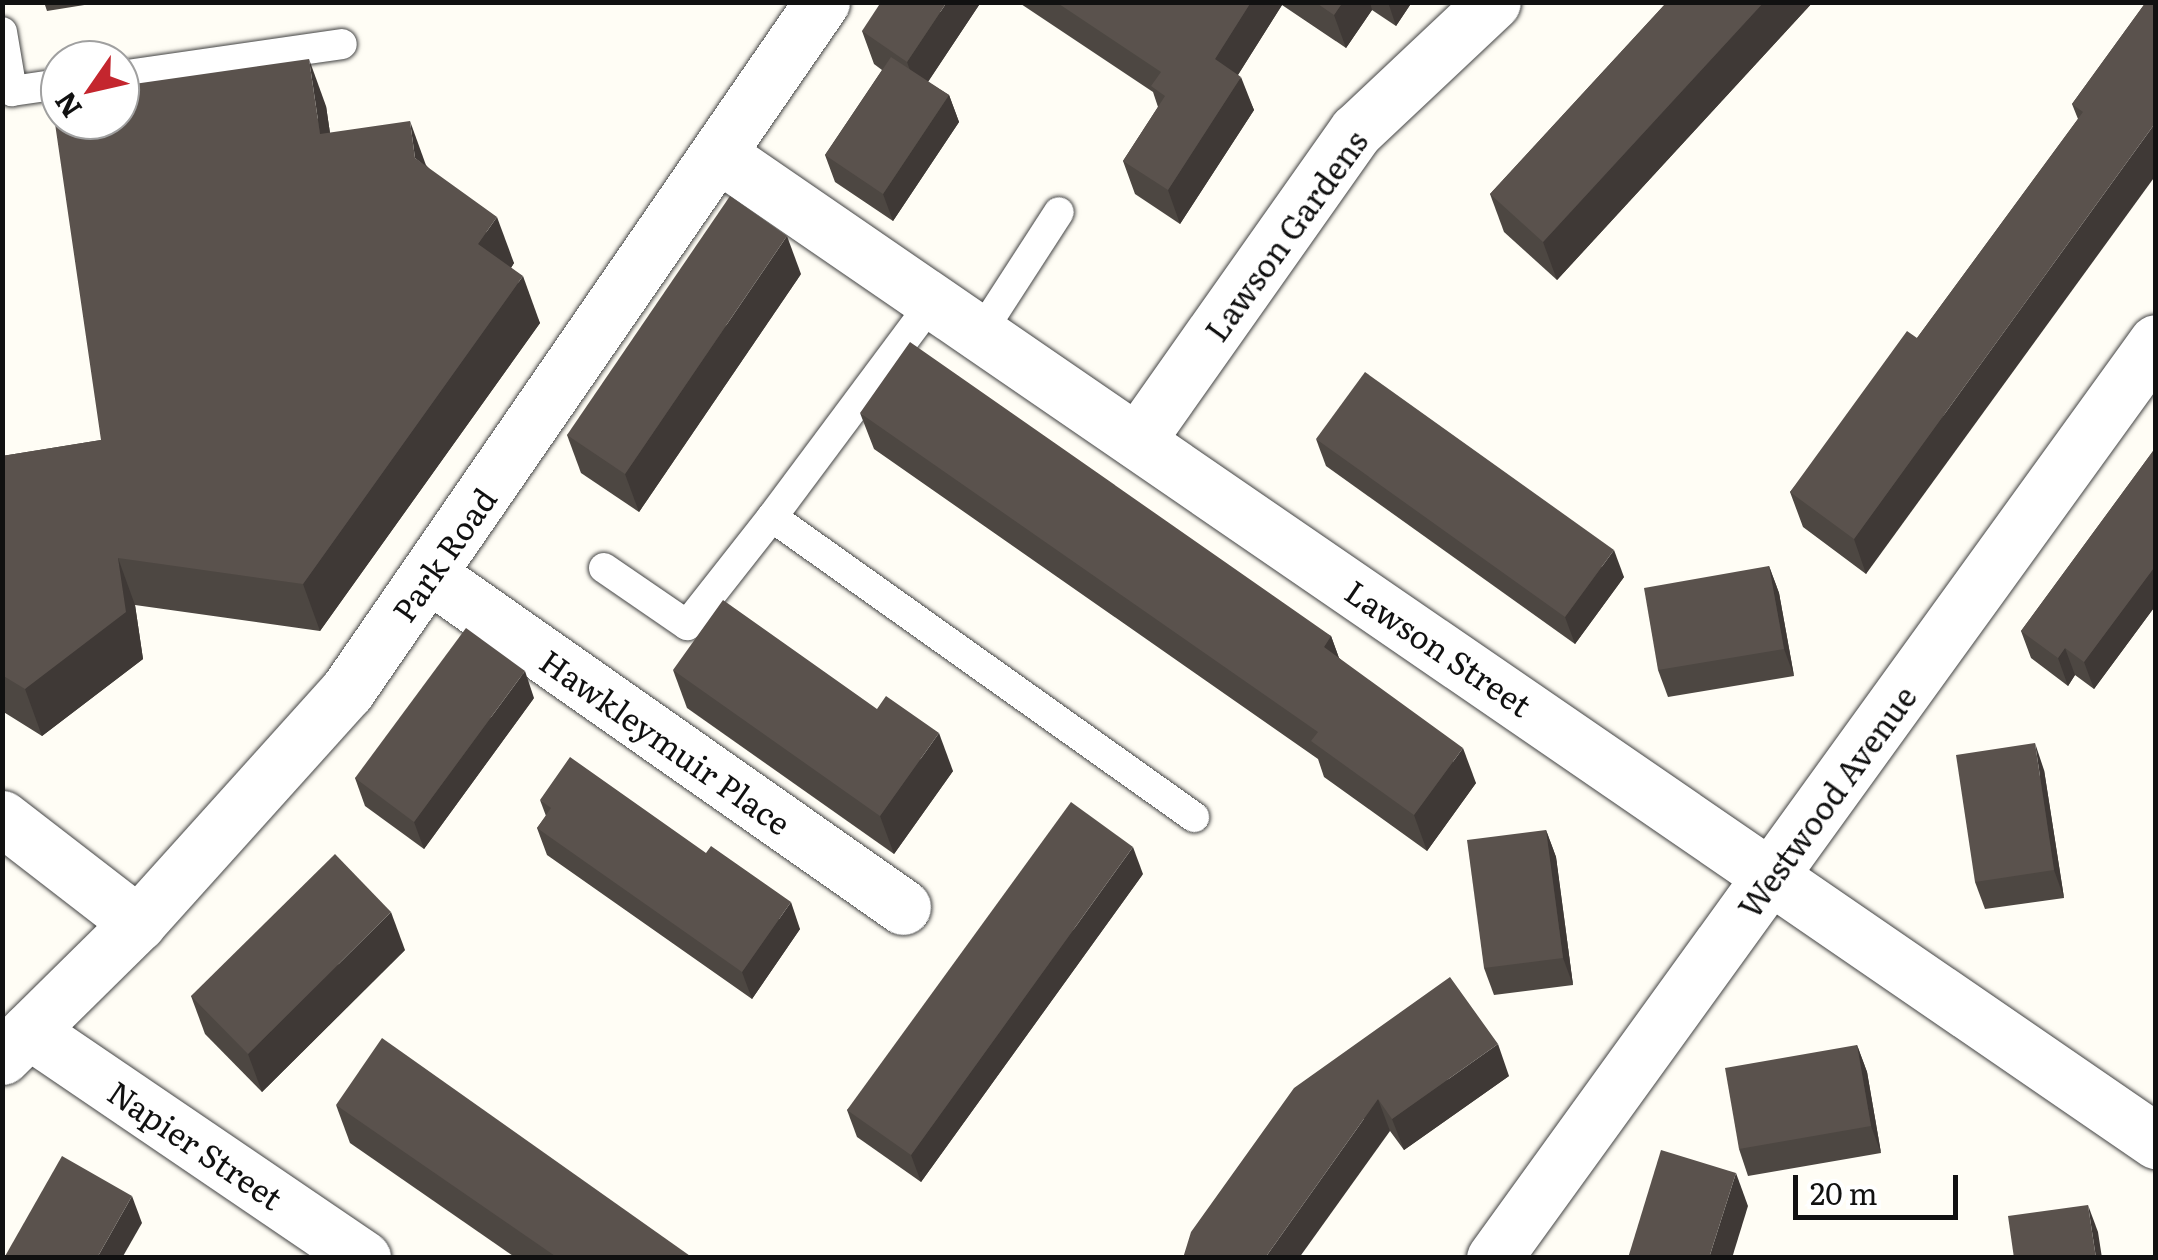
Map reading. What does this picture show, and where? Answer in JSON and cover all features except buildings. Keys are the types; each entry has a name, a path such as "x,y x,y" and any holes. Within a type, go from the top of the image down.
{"street":[{"name":"Park Road","path":"16,1044 138,923 347,691 720,156 822,2"},
{"name":"Lawson Gardens","path":"1137,442 1356,131 1493,2"},
{"name":"Lawson Street","path":"720,156 2156,1142"},
{"name":"Westwood Avenue","path":"1494,1258 2156,342"},
{"name":"Hawkleymuir Place","path":"428,574 903,907"},
{"path":"2,818 138,923"},
{"name":"Napier Street","path":"16,1044 362,1258"}],"lane":[{"path":"2,32 12,91 40,87"},
{"path":"140,73 342,44"},
{"path":"980,334 1060,212"},
{"path":"604,568 687,625 933,301"},
{"path":"772,517 1194,816"}]}
